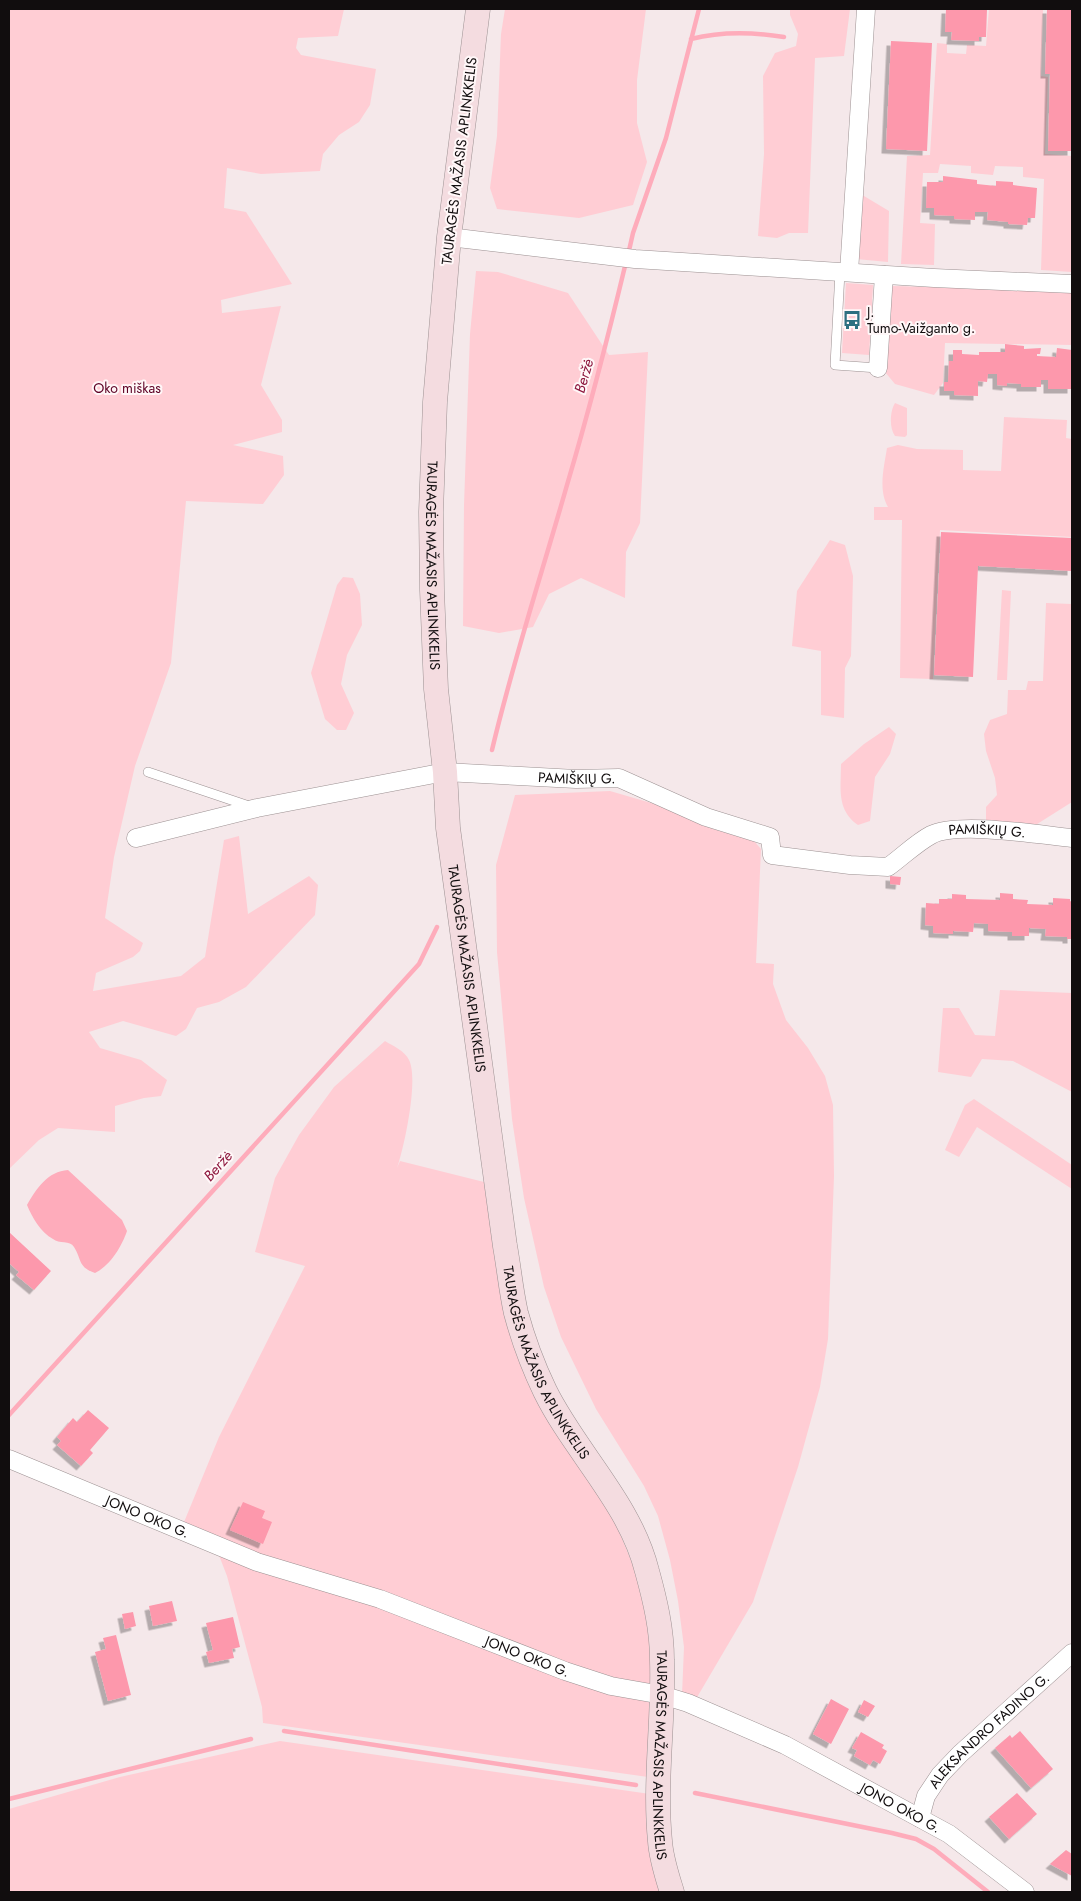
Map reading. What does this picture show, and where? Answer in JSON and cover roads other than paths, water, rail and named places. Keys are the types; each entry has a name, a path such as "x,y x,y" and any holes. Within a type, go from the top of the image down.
{"main road":[{"name":"TAURAGĖS MAŽASIS APLINKKELIS","path":"478,9 449,237 435,402 431,512 432,590 436,689 445,772 448,828 505,1246 516,1312 531,1359 545,1392 631,1529 647,1568 658,1612 662,1659 658,1811 660,1843 672,1892"}],"street":[{"path":"845,272 866,9"},
{"path":"449,237 635,259 884,275 1072,284"},
{"path":"878,368 884,275"},
{"name":"PAMIŠKIŲ G.","path":"136,838 257,808 445,772 576,779 619,778 706,817 770,837 772,855 850,865 888,867 932,835 950,829 1072,838"},
{"name":"JONO OKO G.","path":"9,1459 257,1562 380,1599 565,1671 611,1686 662,1695 688,1703 785,1746 949,1834 1025,1892"},
{"name":"ALEKSANDRO FADINO G.","path":"920,1818 926,1796 940,1775 960,1754 1072,1653"}],"lane":[{"path":"845,272 835,365 878,368"},
{"path":"148,772 257,808"}],"waterway":[{"name":"Beržė","path":"628,255 633,233 666,138 699,9"},
{"path":"691,39 738,33 784,37"},
{"name":"Beržė","path":"492,750 518,650 583,429 626,262"},
{"name":"Beržė","path":"9,1415 419,964 437,927"},
{"path":"284,1731 636,1785"},
{"path":"9,1799 251,1739"},
{"path":"695,1793 916,1839 934,1849 988,1892"}],"place":[{"name":"J. Tumo-Vaižganto g.","path":"852,320"}],"park label":[{"name":"Oko miškas","path":"127,388"}]}
